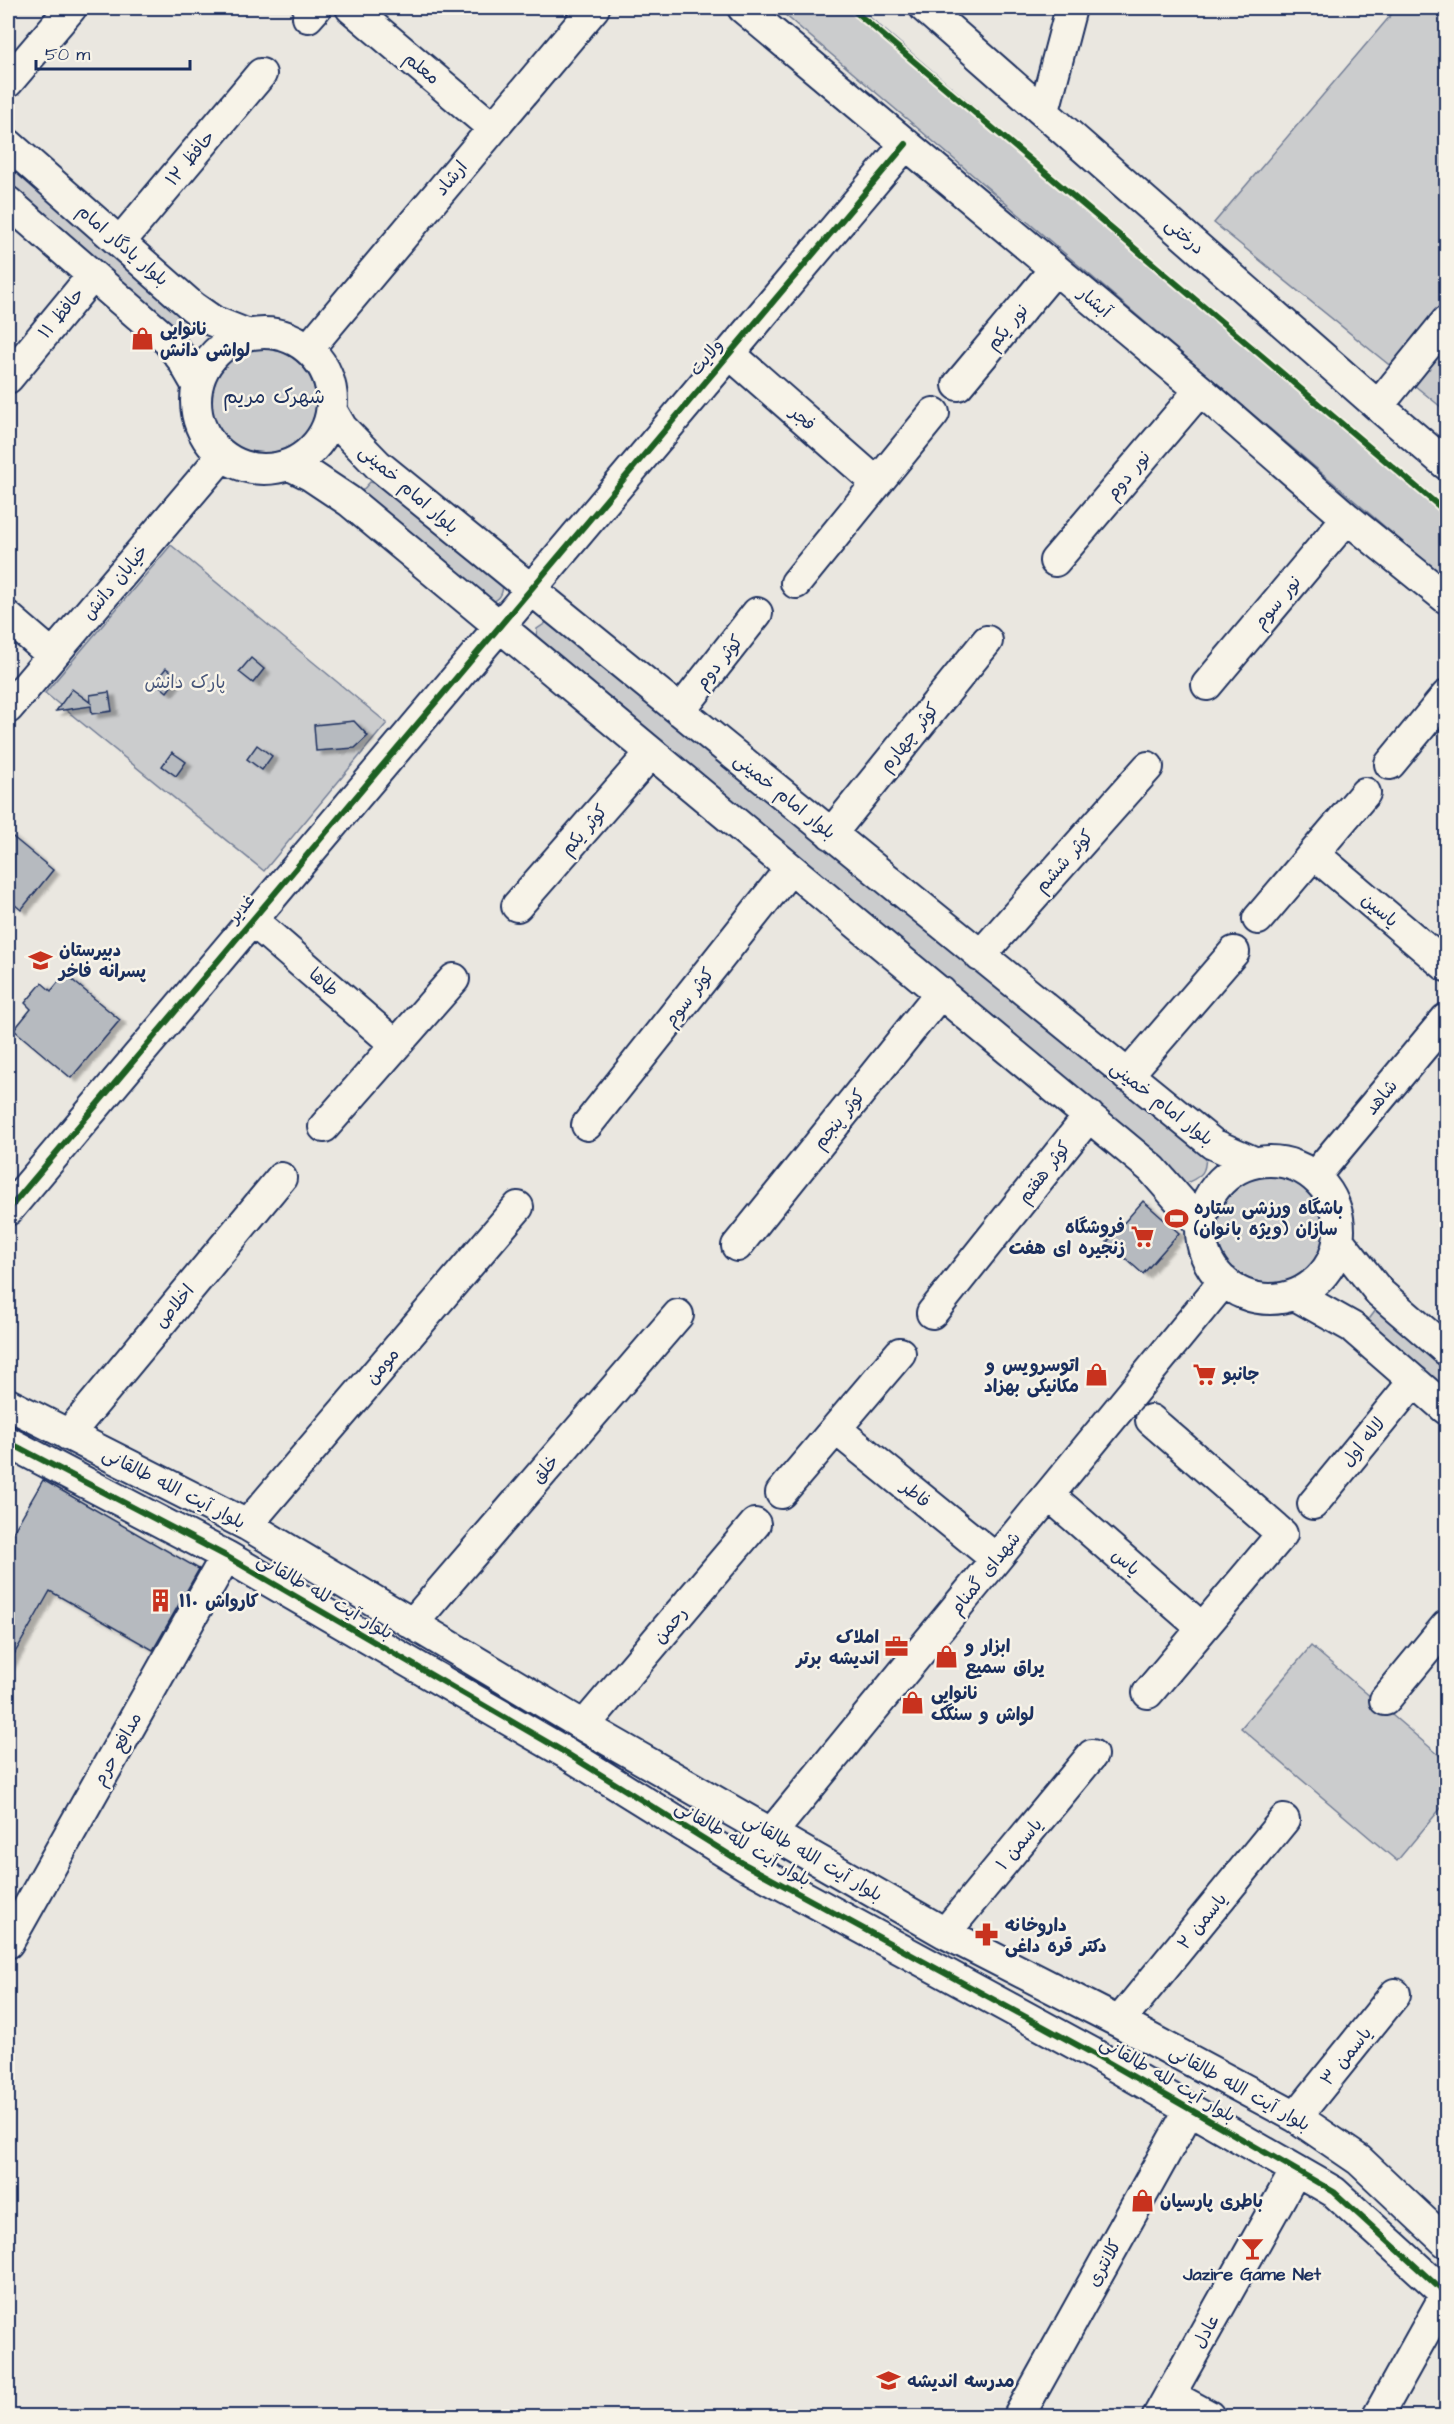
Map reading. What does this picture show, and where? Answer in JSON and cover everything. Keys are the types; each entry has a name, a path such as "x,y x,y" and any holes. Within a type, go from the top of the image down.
{"street":[{"path":"8,82 71,8"},
{"name":"معلم","path":"351,8 493,128"},
{"name":"ارشاد","path":"309,348 594,8"},
{"name":"آبشار","path":"743,8 1200,390 1347,518 1446,598"},
{"name":"درختی","path":"925,8 1446,464"},
{"path":"1044,111 1071,8"},
{"name":"حافظ ۱۲","path":"120,242 261,74"},
{"name":"بلوار یادگار امام","path":"8,144 193,307 213,321 246,334"},
{"name":"ولایت","path":"498,626 906,144"},
{"path":"8,202 168,341 186,364 197,385"},
{"name":"نور یکم","path":"958,385 1055,269"},
{"name":"حافظ ۱۱","path":"8,378 92,276"},
{"path":"168,341 180,340 192,333 195,321 193,307"},
{"path":"1378,406 1446,322"},
{"path":"267,332 278,334 309,348 323,366 331,388 332,411 318,444 290,465 267,470 243,467 222,456 207,440 198,420 195,398 202,370 210,358 226,344 246,334 267,332"},
{"name":"فجر","path":"729,353 877,483"},
{"name":"نور دوم","path":"1055,561 1200,390"},
{"name":"بلوار امام خمینی","path":"332,411 342,428 378,465 528,589 1213,1144 1254,1162"},
{"path":"796,583 934,413"},
{"name":"خیابان دانش","path":"8,708 222,456"},
{"path":"349,501 343,482 349,473 365,463 378,465"},
{"path":"290,465 318,479 349,501 651,754 941,992 1152,1169 1201,1226"},
{"name":"نور سوم","path":"1207,686 1347,518"},
{"name":"کوثر دوم","path":"680,711 758,613"},
{"path":"8,618 52,656"},
{"name":"غدیر","path":"8,1210 498,626"},
{"name":"کوثر چهارم","path":"831,834 987,641"},
{"path":"1390,764 1446,696"},
{"name":"کوثر یکم","path":"518,906 651,754"},
{"name":"کوثر ششم","path":"980,956 1148,767"},
{"path":"1258,919 1365,793"},
{"name":"یاسین","path":"1314,854 1446,966"},
{"name":"کوثر سوم","path":"587,1125 790,869"},
{"name":"طاها","path":"251,919 396,1045"},
{"path":"1127,1076 1234,952"},
{"path":"324,1127 454,979"},
{"name":"کوثر پنجم","path":"737,1246 941,992"},
{"name":"شاهد","path":"1315,1176 1446,1019"},
{"name":"کوثر هفتم","path":"932,1313 1089,1116"},
{"path":"1275,1160 1297,1165 1315,1176 1330,1195 1339,1217 1339,1241 1330,1264 1315,1282 1295,1295 1276,1299 1257,1298 1239,1292 1224,1281 1211,1265 1203,1246 1201,1226 1206,1204 1217,1185 1233,1170 1254,1162 1275,1160"},
{"name":"اخلاص","path":"68,1435 281,1178"},
{"name":"مومن","path":"247,1525 518,1207"},
{"path":"1339,1241 1380,1293 1445,1346"},
{"name":"شهدای گمنام","path":"746,1865 1224,1281"},
{"path":"1295,1295 1352,1327 1446,1408"},
{"name":"خلق","path":"413,1623 678,1315"},
{"path":"782,1493 900,1353"},
{"name":"لاله اول","path":"1313,1504 1414,1381"},
{"name":"بلوار آیت الله طالقانی","path":"8,1404 247,1525 584,1726 945,1933 1119,2022 1296,2117 1359,2160 1446,2240"},
{"path":"1148,1693 1282,1534 1151,1420"},
{"name":"فاطر","path":"836,1429 996,1559"},
{"name":"بلوار آیت لله طالقانی","path":"8,1442 226,1556 566,1754 746,1865 1190,2109 1334,2192 1446,2294"},
{"name":"یاس","path":"1049,1495 1202,1628"},
{"name":"رحمن","path":"584,1726 755,1524"},
{"name":"مدافع حرم","path":"8,1943 226,1556"},
{"path":"1385,1700 1446,1626"},
{"name":"یاسمن ۱","path":"945,1933 1092,1755"},
{"name":"یاسمن ۲","path":"1119,2022 1284,1820"},
{"name":"یاسمن ۳","path":"1296,2117 1395,1995"},
{"name":"کلانتری","path":"1019,2416 1190,2109"},
{"name":"عادل","path":"1164,2406 1296,2170"},
{"path":"1378,2416 1446,2294"},
{"path":"1164,2406 1209,2416"}],"green space":[{"path":"777,8 859,8 1446,512 1446,579"},
{"path":"1397,8 1446,8 1446,411 1214,223"},
{"path":"8,155 187,312 185,326 178,331 8,196"},
{"path":"263,349 283,353 301,364 312,382 316,402 312,422 301,440 283,451 263,455 243,451 225,440 214,422 210,402 214,382 225,364 243,353"},
{"path":"370,482 379,484 502,582 500,597 492,602 361,492"},
{"name":"پارک دانش","path":"171,545 387,723 264,871 45,693"},
{"path":"549,621 1205,1147 1206,1163 1199,1177 1179,1186 536,639 537,629"},
{"path":"1270,1175 1291,1179 1309,1191 1321,1209 1325,1230 1321,1251 1309,1269 1291,1281 1270,1285 1249,1281 1231,1269 1219,1251 1215,1230 1219,1209 1231,1191 1249,1179"},
{"path":"1376,1310 1386,1310 1446,1363 1446,1392 1367,1322"},
{"path":"1311,1646 1446,1761 1446,1802 1397,1861 1241,1728"}],"building":[{"path":"251,658 264,669 253,683 239,672"},
{"path":"166,668 178,677 167,692 155,682"},
{"path":"72,689 91,703 90,695 109,692 112,711 92,714 91,706 56,711"},
{"path":"354,721 368,736 355,748 316,751 314,725"},
{"path":"257,745 272,756 262,770 247,759"},
{"path":"172,752 186,762 176,776 162,766"},
{"path":"8,833 53,870 21,910 8,899"},
{"path":"65,974 120,1020 71,1078 14,1030 31,1009 25,1003 42,983 51,991"},
{"name":"فروشگاه زنجیره ای هفت","path":"1143,1201 1179,1233 1143,1274 1107,1242"},
{"path":"43,1480 199,1569 153,1650 50,1591 8,1665 8,1541"}],"cycle path":[{"path":"851,8 1446,512"},
{"path":"8,1210 906,144"},
{"path":"8,1442 226,1556 566,1753 746,1865 1092,2053 1334,2192 1446,2294"}],"place":[{"name":"نانوایی لواشی دانش","path":"142,339"},
{"name":"دبیرستان پسرانه فاخر","path":"41,960"},
{"name":"باشگاه ورزشی ستاره سازان (ویژه بانوان)","path":"1176,1218"},
{"name":"فروشگاه زنجیره ای هفت","path":"1143,1237"},
{"name":"جانبو","path":"1205,1374"},
{"name":"اتوسرویس و مکانیکی بهزاد","path":"1097,1375"},
{"name":"کارواش ۱۱۰","path":"161,1601"},
{"name":"املاک اندیشه برتر","path":"897,1647"},
{"name":"ابزار و يراق سميع","path":"947,1656"},
{"name":"نانوایی لواش و سنگک","path":"913,1703"},
{"name":"داروخانه دکتر قره داغی","path":"987,1935"},
{"name":"باطری پارسيان","path":"1142,2201"},
{"name":"Jazire Game Net","path":"1252,2248"},
{"name":"مدرسه اندیشه","path":"889,2381"}],"district":[{"name":"شهرک مریم","path":"274,396"}]}
